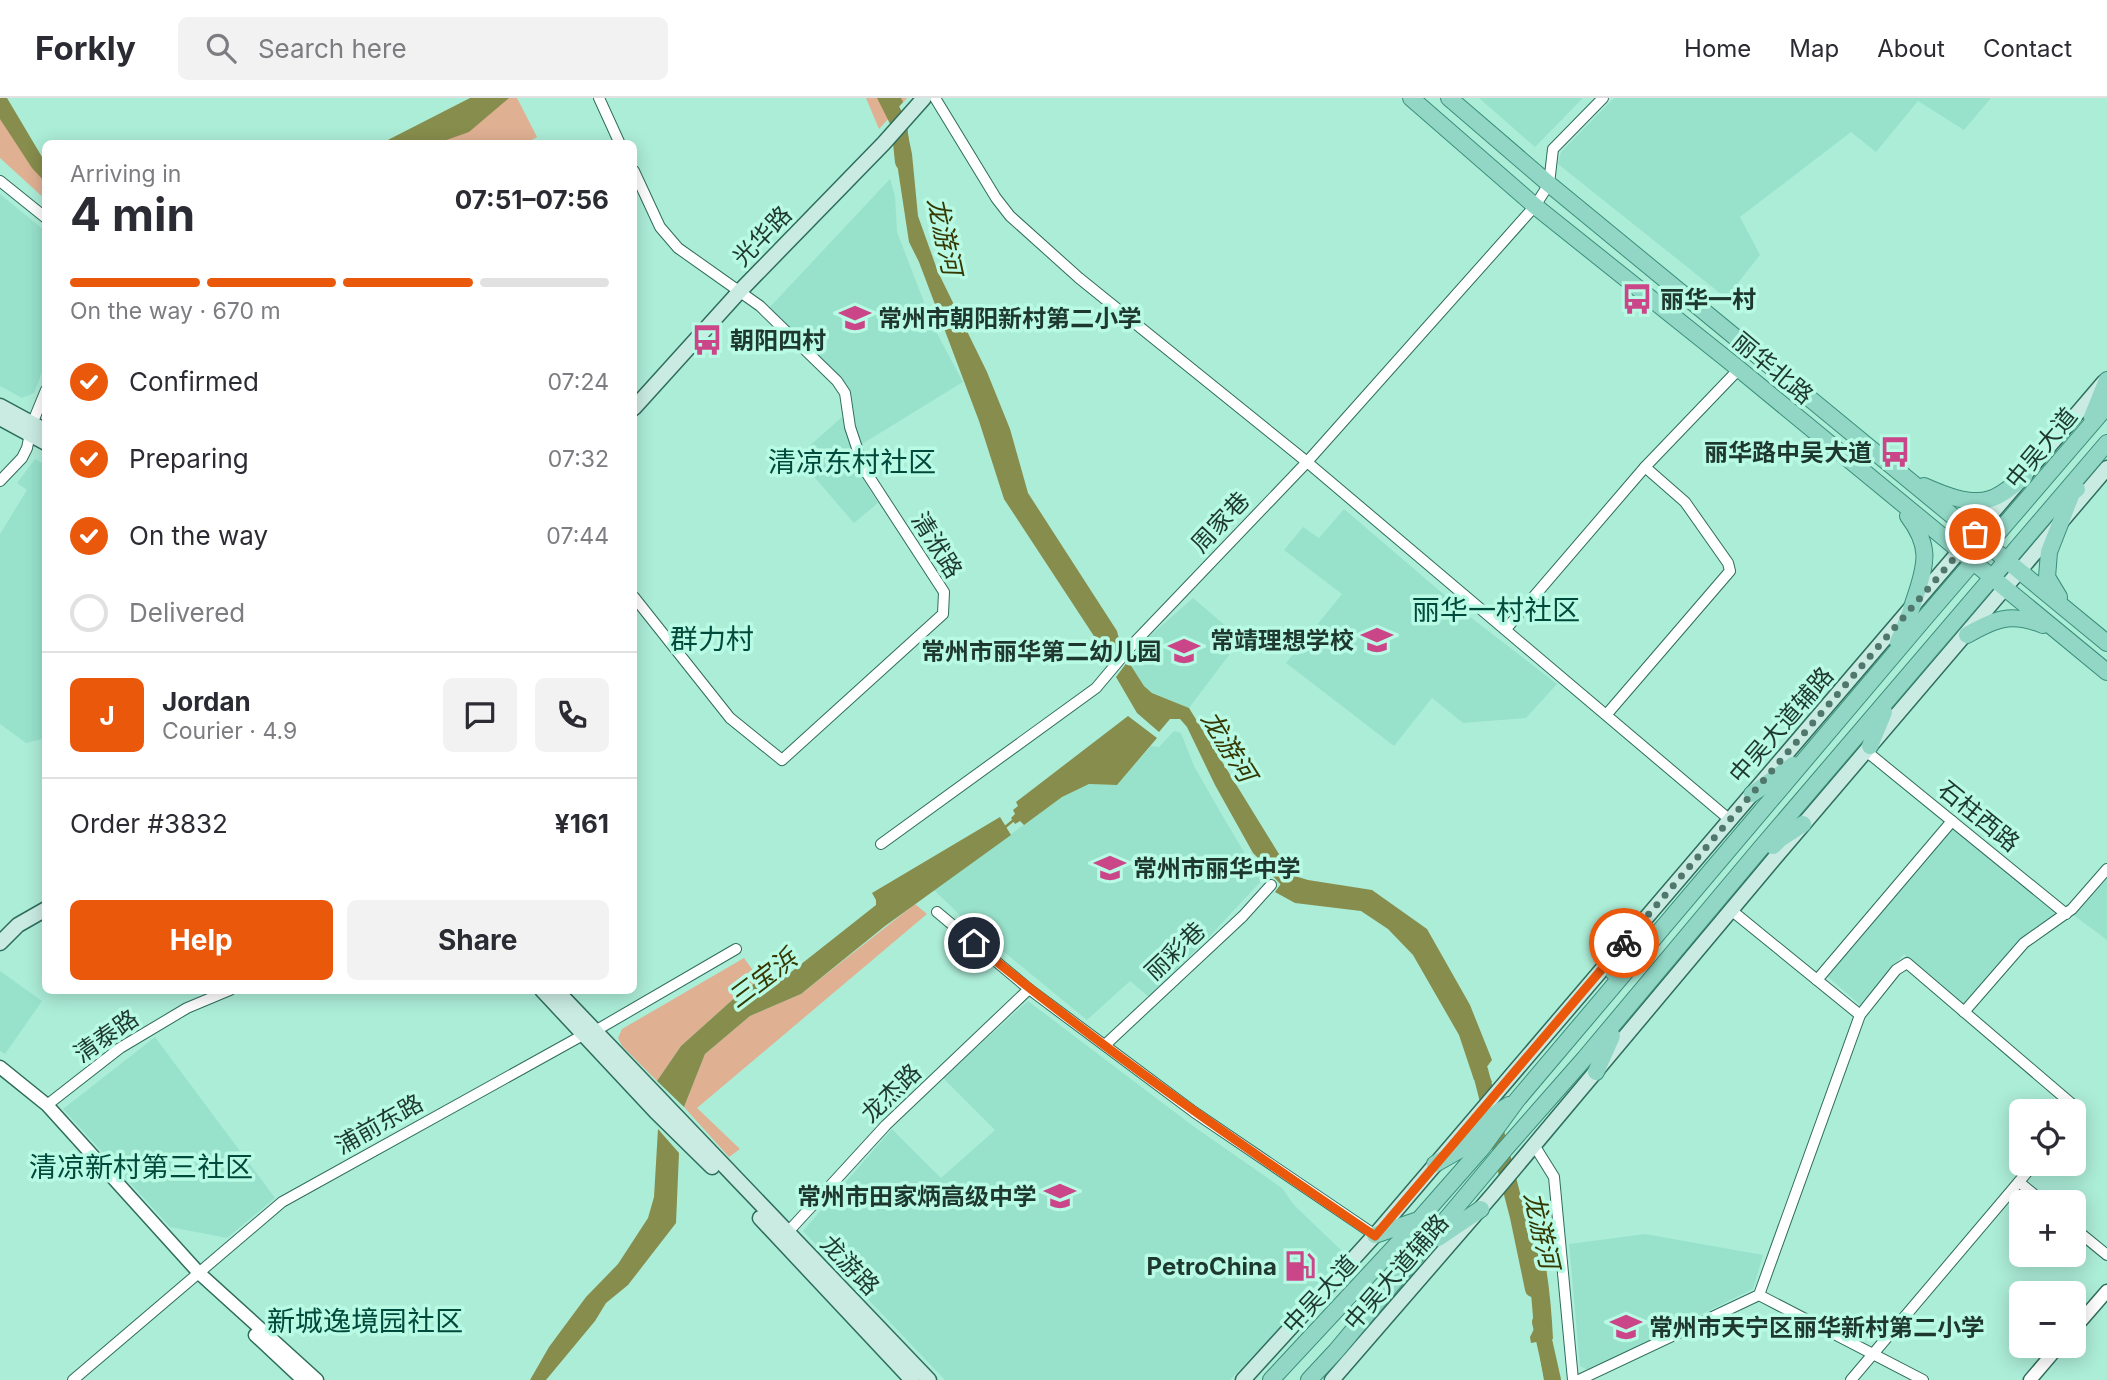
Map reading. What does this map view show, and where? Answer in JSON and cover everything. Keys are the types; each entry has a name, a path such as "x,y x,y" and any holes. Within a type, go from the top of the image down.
{"main road":[{"name":"光华路","path":"637,405 739,292 884,143 924,98"},
{"name":"丽华北路","path":"1411,98 1535,206 1739,369 2107,672"},
{"name":"丽华北路","path":"1449,98 1549,184 2107,643"},
{"path":"2086,430 2107,379"},
{"name":"中吴大道辅路","path":"1494,1114 1634,931 2107,379"},
{"path":"0,406 42,439"},
{"name":"中吴大道","path":"1273,1379 1420,1219 1494,1114 1517,1100 2107,406"},
{"path":"0,418 42,430"},
{"name":"中吴大道","path":"1307,1380 1422,1249 2107,443"},
{"path":"2066,608 2047,577 2049,552 2072,494 2101,461 2107,448"},
{"path":"1534,1145 2107,468"},
{"path":"1905,477 1940,493 1971,501 1990,499 2024,477"},
{"path":"2038,488 2025,514 2032,519 2055,503"},
{"path":"1888,663 1913,606 1925,569 1924,550 1917,529 1893,498"},
{"path":"1924,619 1948,603 1954,608 1941,638"},
{"path":"1967,635 1992,621 2012,617 2034,621 2054,629"},
{"path":"1868,748 1889,698"},
{"path":"1752,793 1812,752"},
{"path":"1723,893 1710,900 1706,897 1712,884 1770,815 1797,770"},
{"path":"1739,874 1760,862 1780,839 1804,824"},
{"path":"0,943 18,925 42,911"},
{"path":"1585,1058 1607,1015 1668,944 1674,931 1669,927 1656,936"},
{"path":"1574,1033 1587,1004 1621,964 1634,931"},
{"path":"1596,1072 1610,1039 1635,1010 1653,977"},
{"path":"546,994 589,1033 679,1128"},
{"path":"559,994 589,1033"},
{"name":"龙游路","path":"679,1128 787,1233 929,1380"},
{"name":"龙游路","path":"679,1128 912,1380"},
{"path":"1435,1164 1465,1147 1478,1134"},
{"path":"1442,1224 1432,1229 1428,1227 1431,1218 1460,1183 1478,1134"},
{"name":"中吴大道辅路","path":"1332,1380 1534,1145"},
{"name":"中吴大道辅路","path":"1243,1380 1375,1236 1435,1164"},
{"path":"1422,1249 1481,1209"},
{"path":"1375,1236 1420,1219"},
{"path":"1307,1380 1323,1349 1390,1273 1396,1257 1394,1255 1383,1260"}],"street":[{"path":"599,98 618,140"},
{"path":"935,98 996,198 1010,216 1079,278 1307,462 1730,820"},
{"path":"1549,184 1553,149 1603,98"},
{"name":"清洑路","path":"637,177 660,227 678,248 760,306 837,381 845,393 850,427 863,469 944,592 943,614 782,760 730,718 637,601"},
{"path":"0,181 42,215"},
{"name":"周家巷","path":"881,845 1096,688 1133,644 1307,462 1535,206 1549,184"},
{"path":"1506,629 1645,467 1739,369"},
{"path":"0,481 27,449 42,400"},
{"path":"1607,714 1730,571 1728,563 1685,502 1645,467"},
{"name":"石柱西路","path":"1868,748 2066,914"},
{"path":"1817,980 1952,821"},
{"path":"1964,1012 2024,943 2072,909 2107,869"},
{"name":"丽彩巷","path":"1105,1045 1243,916 1270,885"},
{"path":"1731,909 1860,1015"},
{"path":"937,912 1030,989 1194,1112 1375,1236"},
{"name":"浦前东路","path":"73,1380 282,1202 736,949"},
{"path":"1578,1380 1759,1295 1860,1015 1896,970 1907,963 2066,1099"},
{"name":"龙杰路","path":"787,1233 886,1125 1030,989"},
{"name":"清泰路","path":"47,1105 120,1048 187,1009 221,994"},
{"path":"0,1068 47,1105 199,1273 317,1380"},
{"path":"1534,1145 1554,1177 1573,1380"},
{"path":"1851,1380 2024,1176"},
{"path":"2019,1182 2029,1190"},
{"path":"2086,1237 2107,1255"},
{"path":"199,1273 208,1290 303,1380"},
{"path":"2086,1315 2107,1291"},
{"path":"1759,1295 1923,1380"},
{"path":"2030,1380 2049,1358"}],"shaded area":[{"path":"0,98 7,98 42,157 42,179 32,168 0,119"},
{"path":"470,98 509,98 469,132 446,140 388,140"},
{"path":"508,98 517,98 537,137 532,140 419,140"},
{"path":"866,98 907,98 879,129"},
{"path":"877,98 901,98 903,102 889,118"},
{"path":"1479,98 1583,98 1535,147"},
{"path":"1614,98 1991,98 1964,130 1918,101 1876,152 1851,132 1740,217 1760,255 1726,298 1558,164 1561,152"},
{"path":"0,112 42,171 42,196 0,158"},
{"path":"908,135 918,216 938,272 987,372 1010,429 1028,493 1117,631 1121,647 1109,659 1004,499 979,421 909,242 895,150"},
{"name":"常州市朝阳新村第二小学","path":"890,179 895,196 897,232 934,328 963,382 862,444 850,393 840,376 769,308"},
{"path":"0,194 42,229 42,372 34,393 22,398 0,386"},
{"path":"842,417 858,471 878,503 854,523 797,457"},
{"path":"35,459 42,463 42,739 26,743 0,724 0,534 27,490 17,483"},
{"name":"常靖理想学校","path":"1344,509 1469,616 1557,684 1526,718 1463,723 1432,698 1394,746 1286,663 1342,594 1284,550 1303,527 1319,538"},
{"name":"常州市丽华第二幼儿园","path":"1193,598 1241,639 1189,708 1153,693 1144,686 1128,661 1143,642"},
{"path":"1128,661 1144,686 1152,693 1189,708 1282,859 1282,868 1275,875 1253,853 1215,785 1187,727 1180,719 1170,719 1159,732 1137,713 1116,677"},
{"path":"1128,716 1157,738 1117,785 1089,784 1062,797 1024,825 1020,821 1015,824 1011,818 1015,814 1013,810 1018,806 1016,802"},
{"name":"常州市丽华中学","path":"1174,731 1181,733 1194,766 1222,815 1247,857 1264,878 1149,997 1130,981 1087,1020 965,920 934,890 1062,797 1089,784 1117,785 1151,746 1159,747"},
{"path":"1000,817 1011,835 885,926 801,994 750,1016 705,1054 684,1107 657,1081 681,1046 740,993 760,980 781,980 876,905 872,893"},
{"path":"1953,828 2011,878 2054,910 2055,917 2019,940 1963,1004 1904,954 1860,1005 1827,976"},
{"path":"1288,874 1308,880 1372,890 1427,929 1470,1005 1492,1060 1486,1068 1492,1082 1483,1093 1480,1079 1474,1080 1459,1035 1413,955 1388,929 1361,911 1295,903 1275,892"},
{"path":"2107,875 2107,940 2072,914"},
{"path":"915,904 927,914 697,1108 740,1149 729,1157 684,1107 705,1054 750,1016 801,994"},
{"path":"744,958 760,980 740,993 681,1046 657,1081 622,1046 618,1038 622,1029"},
{"path":"0,971 42,1001 5,1054 0,1051"},
{"name":"常州市田家炳高级中学","path":"1028,1001 1193,1126 1282,1188 1294,1205 1345,1254 1295,1312 1230,1380 945,1380 803,1231 892,1129 941,1178 995,1130 943,1078"},
{"path":"155,1037 275,1198 227,1238 170,1227 63,1109"},
{"path":"658,1129 679,1153 676,1223 628,1285 606,1303 595,1321 546,1380 530,1380 549,1347 586,1297 618,1264 648,1218 654,1197"},
{"path":"1523,1204 1525,1217 1534,1214 1542,1245 1553,1339 1531,1343 1530,1337 1534,1329 1527,1245 1517,1232 1514,1214"},
{"name":"常州市天宁区丽华新村第二小学","path":"1645,1234 1763,1255 1753,1289 1588,1370 1580,1366 1569,1244"},
{"path":"1554,1355 1559,1380 1544,1380 1540,1358"}],"waterway":[{"name":"龙游河","path":"886,98 899,124 903,162"},
{"name":"三宝浜","path":"1004,828 1015,819"},
{"name":"龙游河","path":"1265,856 1294,887 1302,888"},
{"name":"龙游河","path":"1480,1070 1518,1217 1533,1289"},
{"name":"龙游河","path":"1540,1322 1553,1380"}],"way so far":[{"path":"1624,943 1975,534"}],"place":[{"name":"丽华一村","path":"1637,299"},
{"name":"常州市朝阳新村第二小学","path":"855,318"},
{"name":"朝阳四村","path":"707,340"},
{"name":"丽华路中吴大道","path":"1895,452"},
{"name":"常靖理想学校","path":"1377,640"},
{"name":"常州市丽华第二幼儿园","path":"1184,651"},
{"name":"常州市丽华中学","path":"1110,868"},
{"name":"常州市田家炳高级中学","path":"1060,1196"},
{"name":"PetroChina","path":"1300,1266"},
{"name":"常州市天宁区丽华新村第二小学","path":"1626,1327"}],"district":[{"name":"清凉东村社区","path":"852,462"},
{"name":"丽华一村社区","path":"1496,610"},
{"name":"群力村","path":"712,639"},
{"name":"清凉新村第三社区","path":"141,1167"},
{"name":"新城逸境园社区","path":"365,1321"}],"route":[{"path":"974,943 1030,989 1194,1112 1375,1236 1624,943"}]}
